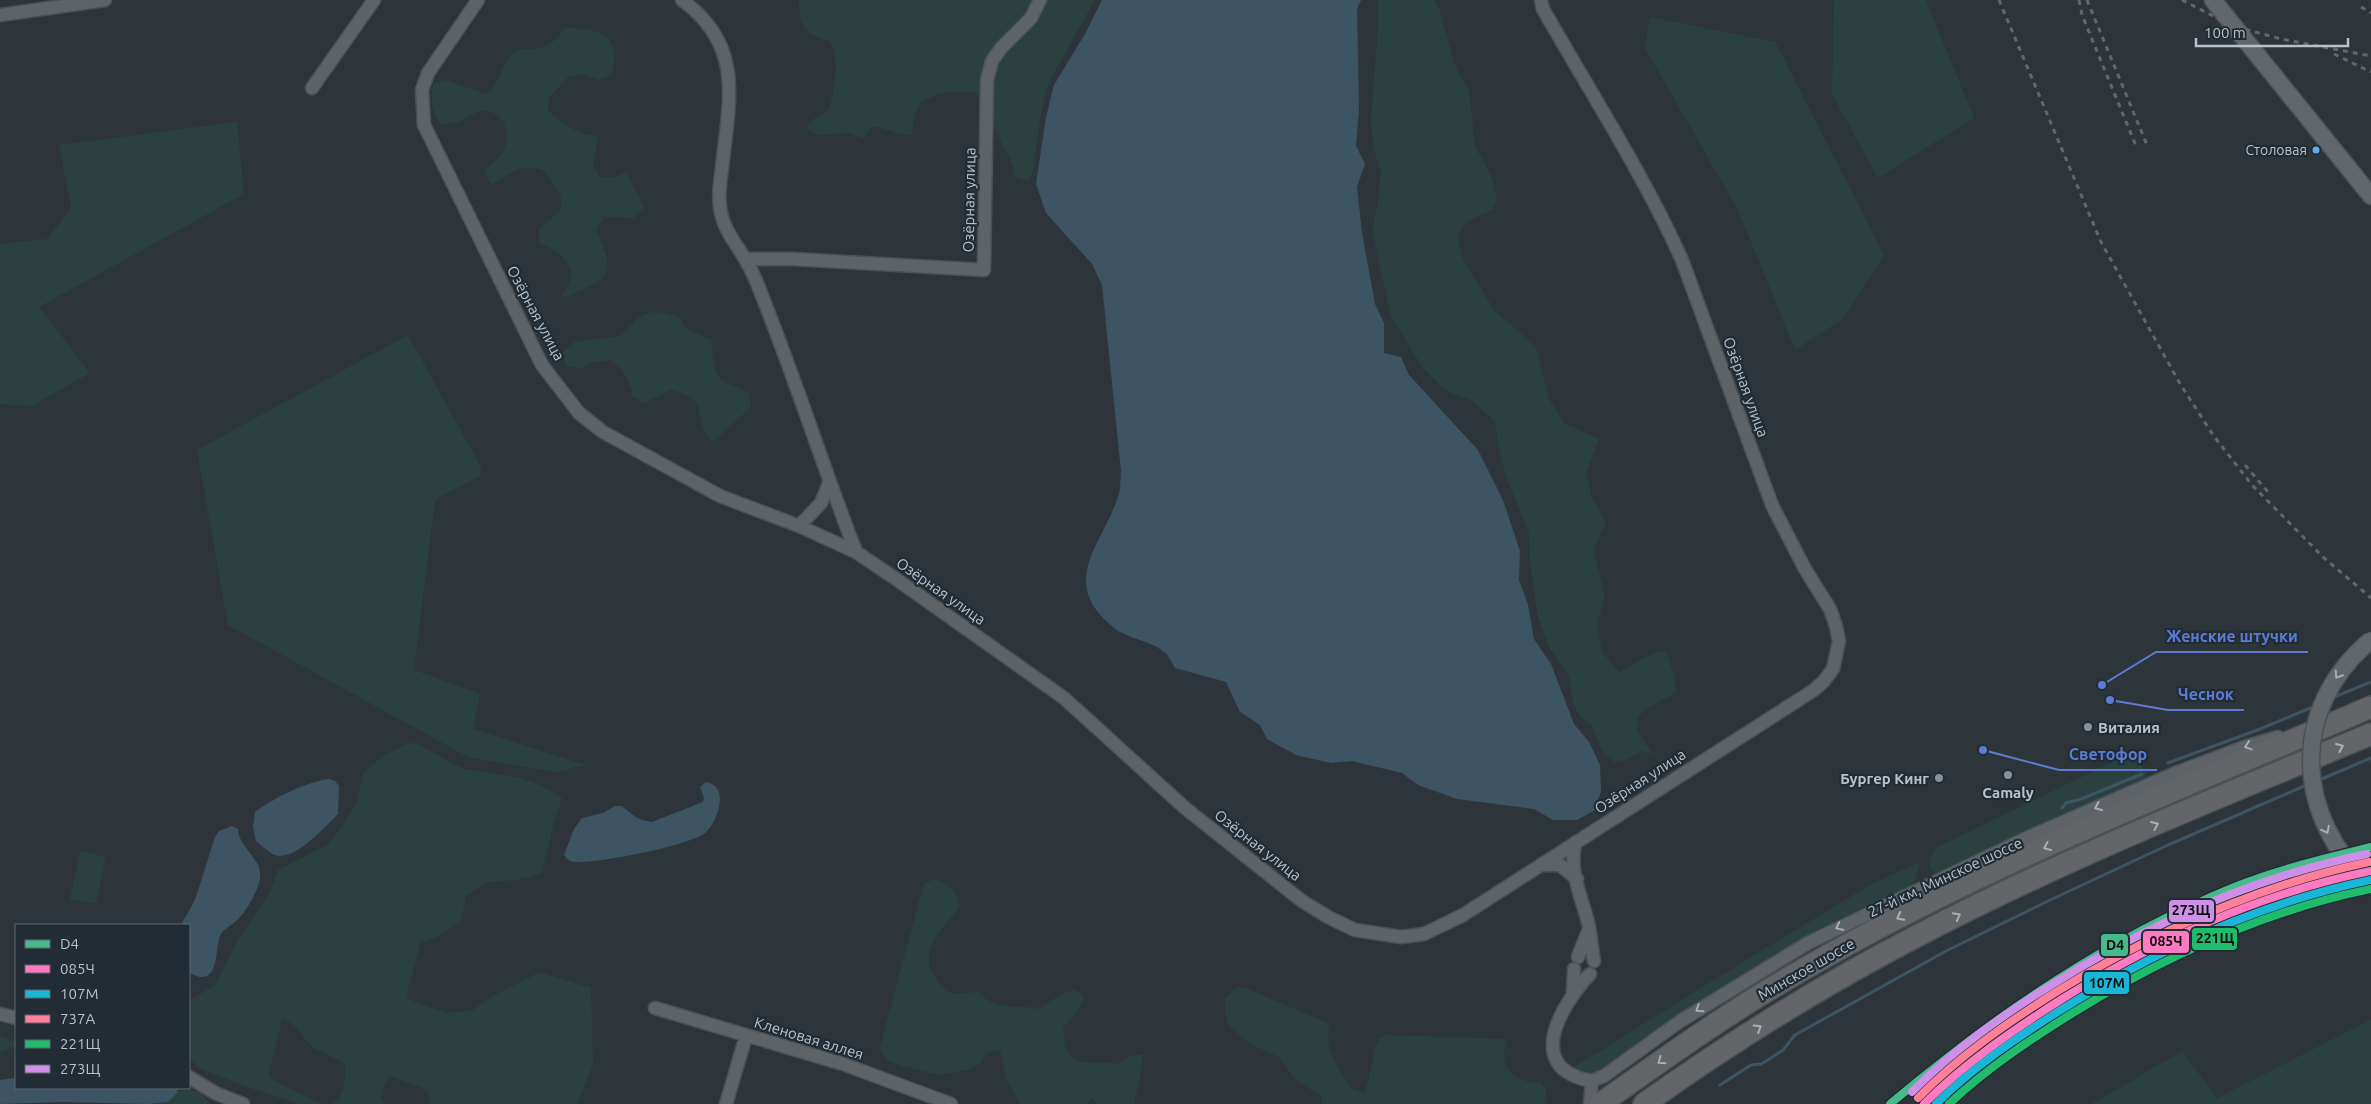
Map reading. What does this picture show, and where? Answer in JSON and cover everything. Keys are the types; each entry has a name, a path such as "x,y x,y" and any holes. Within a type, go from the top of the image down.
{"highway":[{"name":"27-й км, Минское шоссе","path":"2189,785 2371,707"},
{"name":"Минское шоссе","path":"1644,1104 1702,1063 1772,1019 1914,937 2006,892 2198,806 2371,734"},
{"name":"Минское шоссе","path":"1600,1104 1758,997 1878,928 1960,887 2189,785"}],"main road":[{"path":"2213,0 2371,196"},
{"path":"2371,640 2343,668 2328,690 2316,722 2312,759 2314,795 2321,818 2340,852 2358,875 2371,887"}],"street":[{"path":"0,15 103,0"},
{"path":"312,88 374,0"},
{"name":"Озёрная улица","path":"478,0 428,73 422,90 424,125 542,365 579,413 603,432 720,496 799,526 856,552 1064,698 1185,808 1302,901 1328,917 1355,930 1401,938 1424,934 1463,915 1814,690 1833,669 1839,641 1830,609 1805,569 1772,505 1689,279 1667,225 1588,90 1543,9 1541,0"},
{"path":"682,0 707,21 729,68 731,91 719,195 721,216 727,232 745,259 757,283 807,411 829,483 856,552"},
{"name":"Озёрная улица","path":"745,259 793,259 984,270 987,80 992,61 1001,48 1031,18 1040,0"},
{"path":"799,526 821,502 829,483"},
{"name":"27-й км, Минское шоссе","path":"1592,1081 1604,1076 1679,1022 1738,984 1808,943 1850,922 2031,836 2178,772 2247,746 2345,718"},
{"path":"1576,842 1573,850 1577,879 1589,928 1592,968 1562,1008 1554,1033 1553,1047 1555,1057 1565,1071 1579,1079 1592,1081 1590,1104"},
{"path":"1540,865 1560,866 1577,879"},
{"path":"1573,992 1576,963 1589,928"},
{"name":"Кленовая аллея","path":"655,1008 843,1064 951,1104"},
{"path":"0,1014 15,1018"},
{"path":"726,1104 746,1036"},
{"path":"190,1078 215,1092 243,1104"}],"green space":[{"path":"799,0 1095,0 1049,82 1041,114 1033,171 1029,181 1015,177 1011,161 997,133 988,102 978,94 970,92 951,92 924,100 917,108 911,135 871,127 863,138 848,133 819,135 806,128 816,117 829,110 835,84 836,67 830,41 809,32 802,23"},
{"path":"1378,0 1435,0 1455,66 1469,91 1475,147 1489,171 1497,198 1493,210 1473,218 1462,226 1458,237 1463,259 1494,310 1536,347 1549,399 1564,423 1599,439 1586,472 1592,498 1606,523 1593,549 1605,596 1597,624 1602,652 1619,672 1652,654 1666,651 1675,678 1676,692 1651,706 1638,717 1637,731 1653,754 1642,751 1629,759 1615,762 1603,753 1592,726 1581,717 1573,704 1569,676 1549,647 1538,617 1530,562 1529,533 1506,477 1495,421 1472,401 1445,390 1423,368 1391,316 1372,231 1381,173 1373,145 1371,118 1378,27"},
{"path":"1834,0 1926,0 1974,118 1878,178 1832,94"},
{"path":"1650,17 1775,42 1884,255 1844,318 1795,350 1738,210 1645,48"},
{"path":"565,28 589,30 606,37 614,51 614,62 611,75 598,80 584,74 569,76 549,98 548,111 572,128 598,136 593,165 600,177 613,177 628,172 644,210 633,218 604,217 596,229 606,256 607,271 596,283 568,296 562,296 569,284 572,270 558,253 539,244 539,229 561,210 561,196 545,171 536,168 523,168 511,172 492,184 484,173 502,153 507,137 500,117 495,113 481,110 455,123 441,125 433,110 432,95 433,83 446,80 486,94 496,82 511,55 518,49 533,50 545,46 556,39"},
{"path":"237,122 244,194 39,307 90,373 32,406 0,404 0,244 48,239 71,207 59,145"},
{"path":"652,312 666,313 679,317 686,329 711,340 714,362 719,377 726,383 749,393 751,407 713,442 704,431 697,403 685,394 671,390 645,403 633,396 625,375 610,360 594,362 582,368 566,366 563,352 574,342 618,336 639,317"},
{"path":"408,335 482,469 479,476 435,500 414,670 480,694 473,729 586,765 557,772 468,757 228,625 197,450"},
{"path":"415,743 463,769 515,777 541,785 562,798 554,822 542,873 516,880 488,882 466,896 461,922 437,937 421,942 407,992 408,999 446,1013 471,1011 495,995 540,972 591,988 593,1065 577,1104 431,1104 427,1090 390,1076 384,1087 381,1100 385,1104 331,1104 339,1100 341,1096 345,1079 345,1065 314,1048 293,1024 282,1019 268,1075 277,1082 322,1104 299,1104 250,1088 198,1068 190,1058 190,1000 215,985 239,938 269,895 278,870 327,845 344,824 357,801 363,773 383,756 406,744"},
{"path":"2121,758 2129,758 2146,769 2148,778 1939,872 1935,873 1931,870 1930,858 1936,848"},
{"path":"80,851 106,857 96,904 70,899"},
{"path":"1920,862 1915,880 1905,890 1784,950 1678,1016 1596,1073 1590,1075 1571,1069 1870,885"},
{"path":"936,879 952,890 959,906 935,938 931,947 929,962 934,976 939,982 952,994 978,992 992,1002 1007,1006 1039,1009 1061,994 1074,990 1084,996 1079,1009 1063,1028 1065,1043 1069,1053 1080,1061 1119,1064 1129,1056 1142,1054 1141,1072 1134,1104 1097,1104 1091,1098 1087,1104 1020,1104 1006,1078 1000,1050 987,1053 979,1064 966,1070 938,1075 899,1065 886,1059 880,1047 924,883"},
{"path":"1237,987 1248,989 1330,1024 1328,1034 1330,1050 1351,1089 1364,1093 1376,1045 1379,1038 1386,1035 1507,1039 1504,1058 1510,1072 1522,1080 1541,1083 1546,1090 1546,1101 1544,1104 1322,1104 1321,1096 1296,1080 1279,1057 1250,1044 1229,1026 1225,1013 1225,998"},
{"path":"2371,1020 2371,1104 2092,1104 2182,1051 2217,1098"},
{"path":"0,1036 15,1042 15,1046 0,1052"},
{"path":"188,1090 200,1092 210,1104 148,1104 168,1102 178,1092"}],"water":[{"path":"1102,0 1361,0 1357,9 1359,109 1356,146 1365,164 1357,187 1362,233 1375,304 1384,323 1384,353 1401,357 1409,375 1478,450 1503,500 1520,551 1519,580 1528,605 1534,639 1551,664 1574,724 1589,742 1600,765 1601,791 1595,810 1577,820 1553,820 1534,809 1457,799 1418,785 1402,773 1352,761 1331,763 1296,755 1267,739 1260,725 1240,712 1226,682 1175,668 1164,652 1119,631 1097,610 1088,594 1086,578 1095,546 1119,494 1121,471 1102,285 1092,264 1046,213 1036,184 1046,117 1054,85 1085,34"},
{"path":"329,779 335,781 339,786 338,814 309,842 283,856 272,854 256,841 253,827 255,812 290,791 320,780"},
{"path":"706,782 714,785 718,790 720,797 719,805 710,828 696,838 643,853 604,860 575,862 569,860 564,855 574,829 582,818 603,813 615,806 622,806 639,819 652,822 703,802 704,798 700,787"},
{"path":"232,826 238,829 242,841 260,870 260,877 255,894 244,912 220,936 215,963 211,973 205,977 200,977 190,973 190,924 182,924 195,900 215,837 219,831"},
{"path":"15,1078 15,1089 176,1089 178,1092 168,1102 148,1104 63,1102 0,1104 0,1080"}],"waterway":[{"path":"2332,698 2371,682"},
{"path":"2168,763 2318,705"},
{"path":"2319,780 2371,758"},
{"path":"2062,808 2066,803 2081,799 2142,774"},
{"path":"1720,1085 1751,1065 1761,1064 1768,1060 1783,1050 1795,1035 1946,951 2168,845 2309,784"}],"railway":[{"path":"1999,0 2101,242 2179,382 2213,435 2252,485 2323,557 2371,598"},
{"path":"2079,0 2082,15 2136,146"},
{"path":"2087,0 2147,145"},
{"path":"2182,0 2233,26 2281,39 2371,56"},
{"path":"2361,7 2371,13"},
{"path":"2334,54 2371,72"},
{"path":"2245,465 2268,492"}],"transit line":[{"name":"D4","path":"1890,1104 1930,1071 2012,1010 2098,954 2143,929 2253,880 2303,864 2371,847"},
{"name":"273Щ","path":"1912,1092 1945,1061 1997,1020 2053,984 2128,941 2166,922 2244,889 2284,875 2367,854"},
{"name":"737А","path":"1918,1098 1950,1068 2002,1028 2056,992 2130,950 2168,931 2246,898 2286,884 2369,862"},
{"name":"085Ч","path":"1924,1104 1973,1061 2008,1035 2062,999 2135,957 2211,921 2250,906 2289,892 2371,871"},
{"name":"107М","path":"1936,1104 1981,1064 2014,1041 2100,986 2137,966 2174,947 2250,915 2290,901 2371,880"},
{"name":"221Щ","path":"1949,1104 1993,1067 2023,1045 2071,1014 2142,973 2216,938 2253,923 2331,898 2371,889"}],"place":[{"name":"Столовая","path":"2316,150"},
{"name":"Женские штучки","path":"2102,685"},
{"name":"Чеснок","path":"2110,700"},
{"name":"Виталия","path":"2088,727"},
{"name":"Светофор","path":"1983,750"},
{"name":"Camaly","path":"2008,775"},
{"name":"Бургер Кинг","path":"1939,778"}]}
